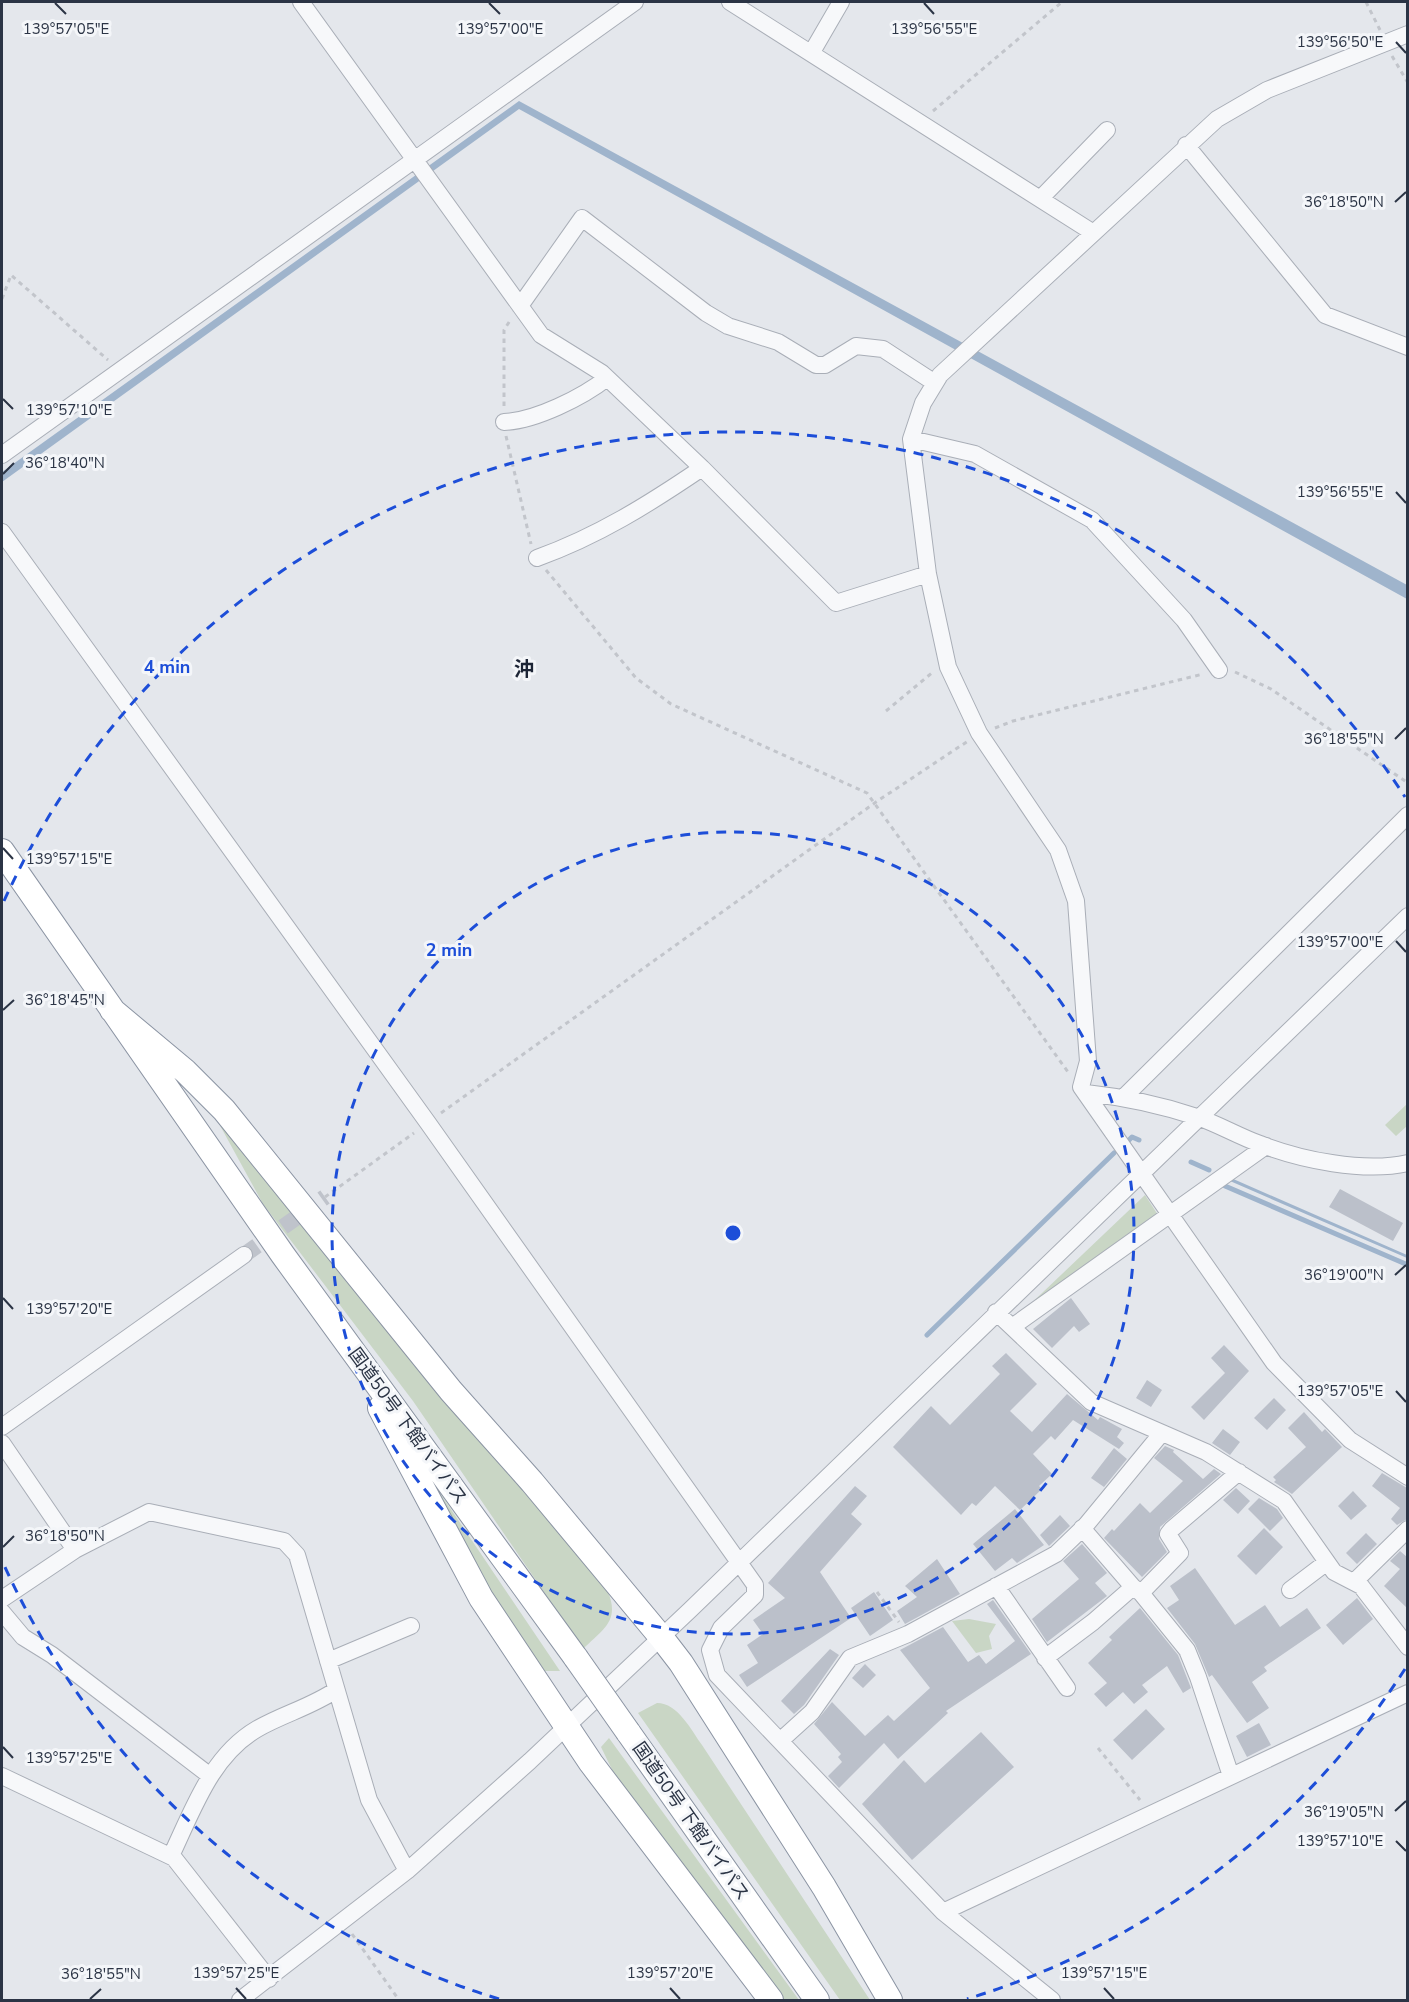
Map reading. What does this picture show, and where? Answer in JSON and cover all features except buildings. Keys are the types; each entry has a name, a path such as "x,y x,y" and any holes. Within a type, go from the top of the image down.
{"highway":[{"name":"国道50号 下館バイパス","path":"2,850 337,1329 576,1658 817,2001"},
{"path":"112,1010 185,1071 224,1110 451,1391 540,1491 661,1637 824,1887 890,2001"},
{"path":"337,1329 481,1598 567,1727 695,1903 771,2001"}],"street":[{"path":"301,2 541,335 607,378 702,468 836,603 928,574"},
{"path":"2,455 635,2"},
{"path":"730,2 1092,232"},
{"path":"812,52 841,2"},
{"path":"1407,34 1267,90 1217,119 966,349 935,383 923,403 911,439 928,574 948,662 979,734 1058,850 1076,901 1088,1060 1083,1090 1274,1363 1350,1440 1407,1477"},
{"path":"1040,199 1107,130"},
{"path":"1186,145 1325,315 1407,347"},
{"path":"520,306 582,218 706,313 728,326 778,342 816,365 825,364 856,346 883,349 935,383"},
{"path":"504,422 522,422 594,388 607,378"},
{"path":"911,439 975,454 1092,520 1184,620 1219,670"},
{"path":"537,558 581,542 640,510 702,468"},
{"path":"2,532 428,1123 755,1585 755,1594 721,1628 710,1650 717,1675 943,1912 1052,2001"},
{"path":"1124,1097 1407,815"},
{"path":"240,2001 344,1923 407,1871 567,1727 1407,916"},
{"path":"1083,1090 1124,1097 1198,1117 1266,1146 1329,1163 1396,1165 1407,1163"},
{"path":"1012,1327 1266,1146"},
{"path":"2,1427 244,1255"},
{"path":"996,1312 1091,1402 1206,1452 1284,1501 1334,1572 1361,1586 1407,1647"},
{"path":"780,1741 812,1712 850,1658 908,1634 1056,1554 1082,1528 1161,1434"},
{"path":"2,1443 75,1550"},
{"path":"1045,1658 1137,1590 1180,1553 1168,1534 1239,1472"},
{"path":"2,1599 75,1550 149,1512 284,1540 297,1555 369,1800 407,1871"},
{"path":"1082,1528 1187,1650 1231,1776"},
{"path":"1354,1582 1407,1529"},
{"path":"1290,1590 1327,1562"},
{"path":"996,1586 1067,1688"},
{"path":"2,1612 23,1636 209,1775"},
{"path":"328,1661 411,1626"},
{"path":"171,1856 209,1775 230,1750 256,1729 319,1701 336,1690"},
{"path":"943,1912 1407,1693"},
{"path":"2,1776 171,1856 269,1979"}],"path":[{"path":"920,122 1062,2"},
{"path":"1366,2 1407,83"},
{"path":"2,299 11,275 120,371"},
{"path":"520,306 504,330 504,422 533,552 537,558 636,678 671,704 867,793 876,802 1083,1090"},
{"path":"886,711 948,662"},
{"path":"325,1197 876,802 979,734 1013,721 1227,668 1271,689 1407,783"},
{"path":"877,1592 908,1634"},
{"path":"1098,1748 1134,1790 1149,1815"},
{"path":"344,1923 399,2001"}],"green space":[{"path":"1407,1104 1407,1126 1396,1136 1385,1125"},
{"path":"217,1120 608,1592 612,1610 611,1618 603,1630 583,1649 413,1401 263,1204"},
{"path":"1145,1195 1158,1215 1020,1314"},
{"path":"421,1465 560,1671 541,1671 491,1600"},
{"path":"969,1619 996,1624 989,1636 992,1649 976,1653 952,1621"},
{"path":"657,1703 671,1707 688,1725 870,2000 840,2000 638,1713"},
{"path":"609,1738 799,2000 780,2000 622,1790 601,1747"}],"water":[{"path":"519,101 1407,585 1407,599 519,109 2,482 2,472"},
{"path":"1231,1178 1407,1255 1407,1258 1230,1181"}],"waterway":[{"path":"1127,1142 1132,1137 1139,1140"},
{"path":"927,1335 1114,1153"},
{"path":"1191,1162 1209,1170"},
{"path":"1225,1186 1408,1265"}],"tunnel":[{"path":"244,1255 325,1197"}],"district":[{"name":"沖","path":"524,669"}]}
